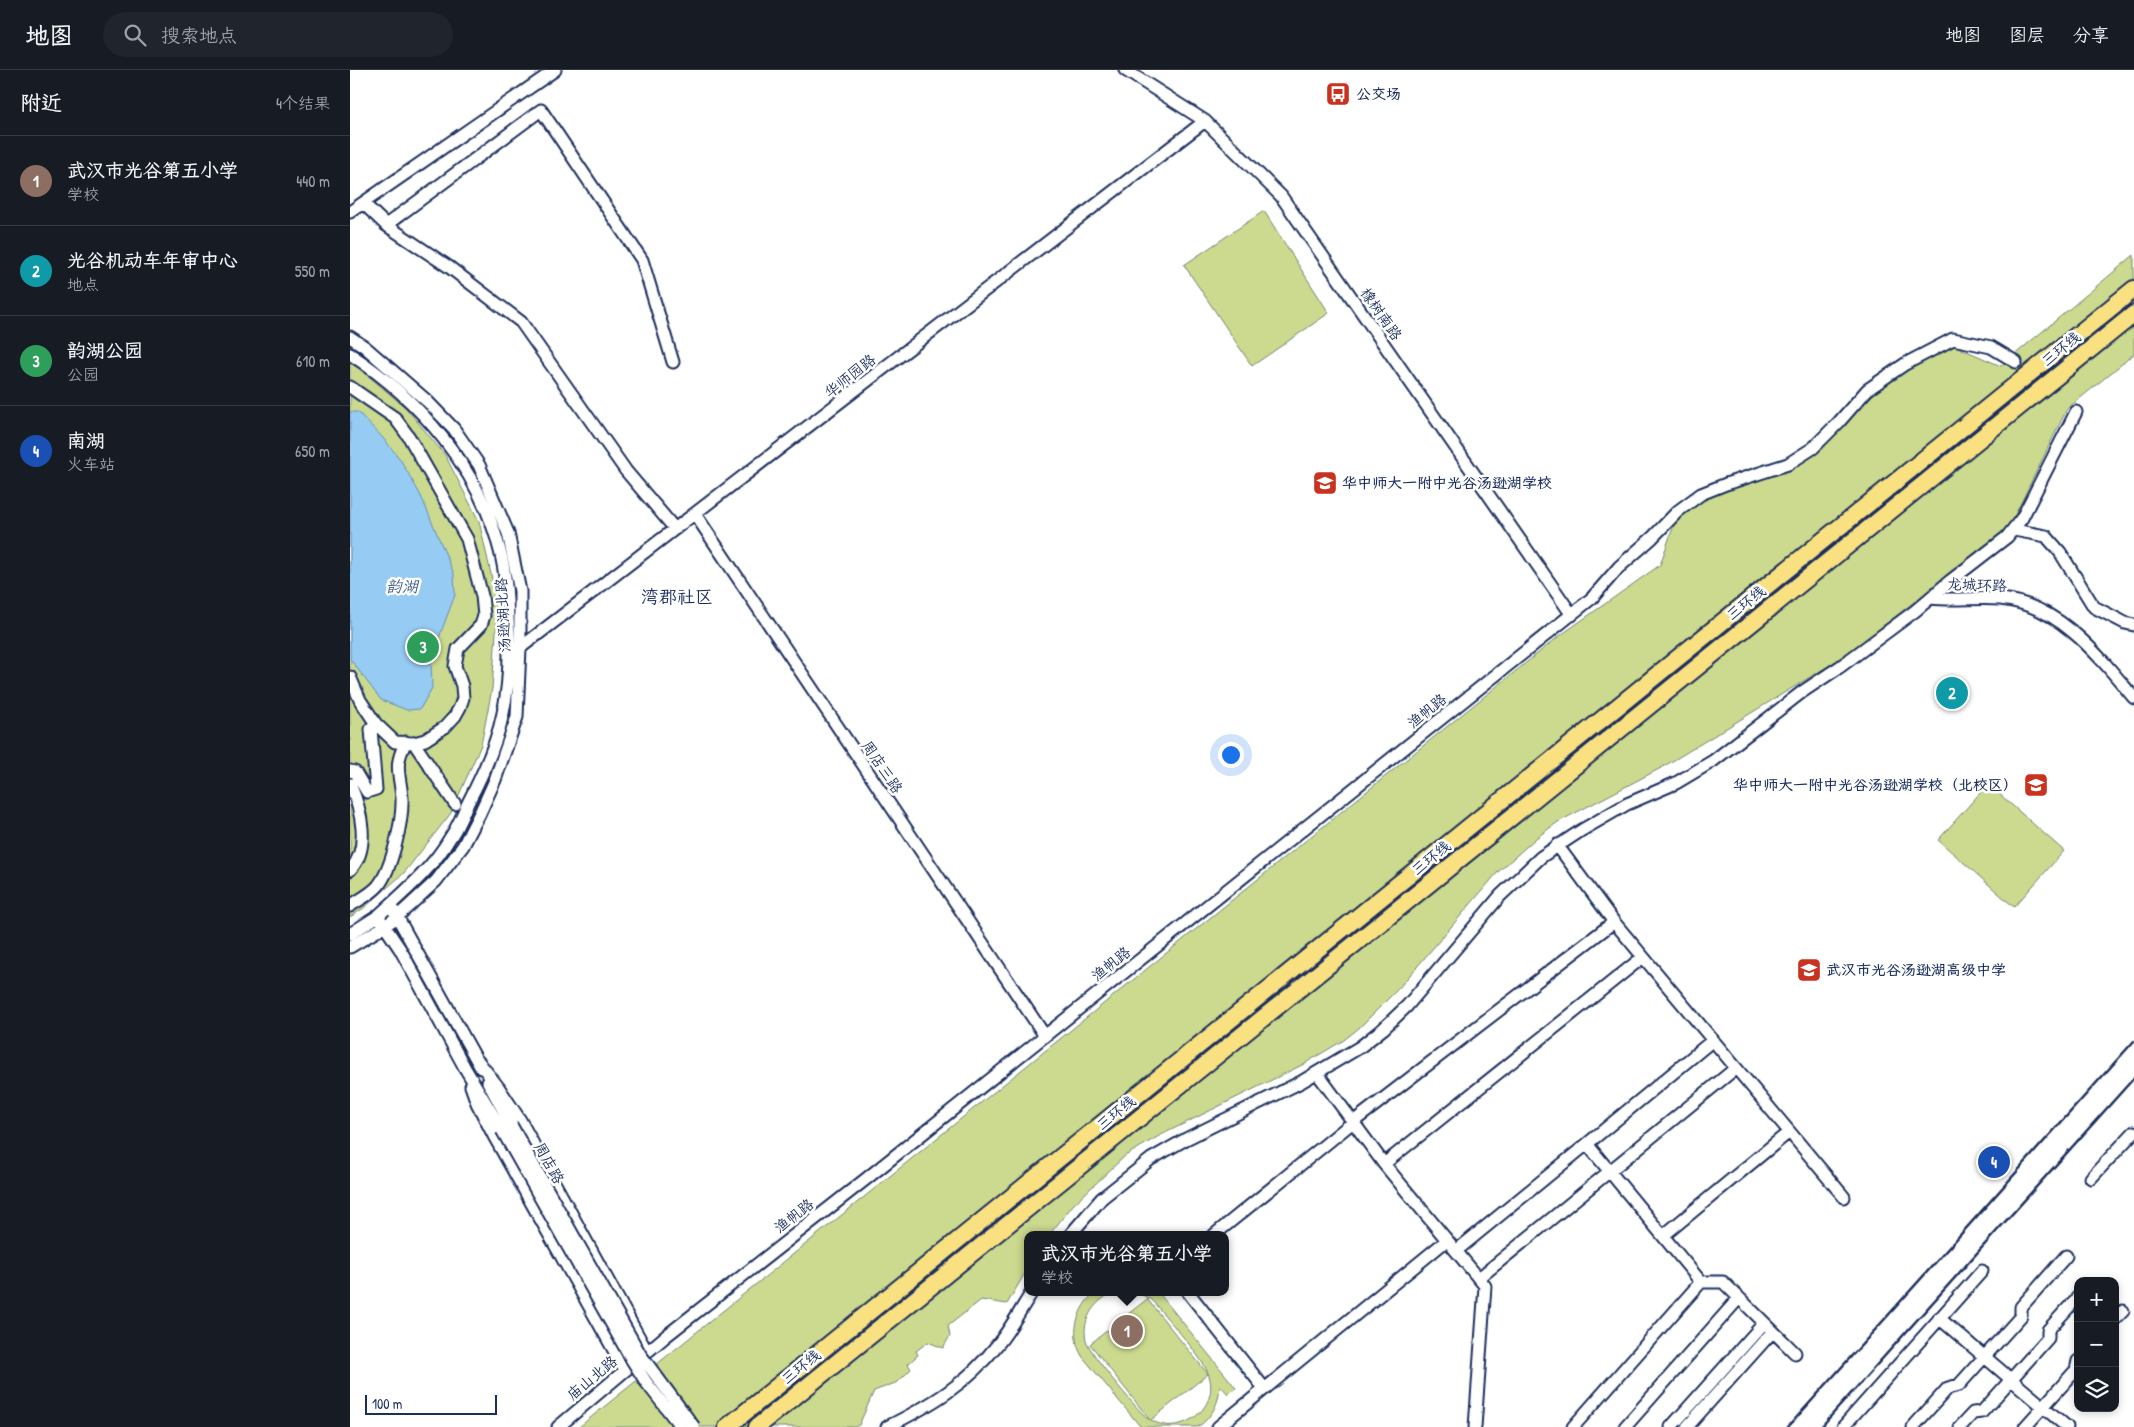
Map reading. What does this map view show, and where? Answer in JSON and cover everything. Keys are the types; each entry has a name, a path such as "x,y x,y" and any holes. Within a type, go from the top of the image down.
{"highway":[{"name":"三环线","path":"727,1427 2134,289"},
{"name":"三环线","path":"757,1427 2134,314"}],"street":[{"path":"350,212 555,70"},
{"name":"橡树南路","path":"1125,70 1205,121 1281,196 1572,615"},
{"path":"386,224 542,110 642,260 673,362"},
{"name":"华师园路","path":"515,648 675,530 1205,121"},
{"path":"363,203 386,224 449,267 521,322 626,470 675,530"},
{"name":"汤逊湖北路","path":"350,337 366,347 427,401 454,429 479,464 508,534 520,591 515,648 503,714 482,775 450,838 425,872 378,916 350,934"},
{"name":"渔帆路","path":"647,1352 1572,615 1592,598 1619,567 1678,512 1701,494 1788,464 1813,448 1867,390 1912,360 1953,339 1990,347 2016,362"},
{"name":"汤逊湖北路","path":"350,354 388,382 441,435 468,473 486,511 501,551 515,648 517,717 480,812 463,846 436,881 398,916 386,926 350,947"},
{"path":"350,387 394,418 409,437 467,539 482,596 484,616 481,625 458,649 455,666 462,686 463,698 460,707 445,727 425,740 410,743 395,742 376,724 360,700 350,677"},
{"path":"1073,1231 1102,1198 1151,1158 1177,1143 1317,1073 1360,1047 1394,1018 1500,896 1557,845 1628,804 1700,770 1931,598 2014,530 2076,412"},
{"name":"周店三路","path":"694,514 1046,1036"},
{"path":"2014,530 2046,536 2060,552 2094,607 2125,623 2134,625"},
{"name":"龙城环路","path":"1931,598 1951,600 2001,599 2040,609 2066,626 2112,671 2134,698"},
{"path":"350,772 355,772 368,792 376,789 370,738 371,728 376,724"},
{"path":"410,743 455,804"},
{"path":"350,906 378,887 388,870 394,849 402,800 398,758 410,743"},
{"path":"350,784 363,836 362,849 357,863 350,870"},
{"path":"1557,845 1614,922 1844,1197"},
{"name":"周店路","path":"390,905 398,916 478,1061 506,1128 632,1360 646,1382 681,1427"},
{"path":"378,916 386,926"},
{"path":"1219,1231 1353,1122 1614,922"},
{"name":"周店路","path":"386,926 465,1068 506,1128 640,1354 694,1427"},
{"path":"1384,1164 1643,957"},
{"path":"1456,1251 1713,1040"},
{"path":"478,1061 520,1120 647,1352"},
{"path":"465,1068 477,1103 494,1136 624,1370"},
{"path":"1479,1278 1736,1068"},
{"path":"1317,1073 1384,1164 1485,1286 1475,1427"},
{"path":"1663,1236 1789,1132"},
{"path":"2091,1178 2134,1132"},
{"path":"1587,1144 1701,1282"},
{"path":"1218,1427 1447,1240"},
{"path":"1913,1427 1948,1388 1959,1385 1985,1357 2021,1316 2021,1307 2066,1256"},
{"path":"1843,1427 1982,1271"},
{"path":"1573,1427 1701,1282 1723,1282 1795,1353"},
{"path":"887,1427 926,1408 943,1397 978,1367 1002,1340 1030,1296"},
{"path":"1191,1296 1264,1388"},
{"path":"1625,1427 1739,1298"},
{"path":"1960,1427 1973,1413 1982,1412 2048,1338 2048,1330 2074,1301"},
{"path":"1939,1318 2067,1427"},
{"path":"1687,1427 1698,1406 1764,1323"},
{"path":"1671,1427 1698,1406 1773,1331"},
{"name":"庙山北路","path":"558,1427 647,1352"},
{"path":"2025,1427 2077,1367"}],"green space":[{"path":"1264,211 1329,313 1252,366 1184,265"},
{"path":"2134,255 2134,354 2067,409 2008,529 1843,657 1661,768 1558,822 1536,838 1498,872 1398,989 1359,1028 1344,1040 1302,1065 1159,1136 1125,1156 1073,1205 1052,1231 1024,1231 1024,1275 1007,1304 981,1300 948,1326 950,1336 943,1348 928,1342 916,1351 918,1355 908,1364 911,1369 898,1382 874,1391 859,1425 855,1427 579,1427 1558,637 1660,565 1678,513 1729,484 1780,473 1818,450 1887,381 1953,345 2001,366"},
{"path":"350,363 358,367 406,408 445,455 479,521 498,605 492,689 481,745 451,813 404,873 364,908 350,917"},
{"path":"1988,784 2064,851 2014,907 1938,840"},
{"path":"1091,1296 1107,1296 1096,1304 1088,1317 1085,1332 1089,1347 1123,1392 1150,1420 1090,1344 1147,1299 1208,1374 1151,1420 1164,1425 1174,1425 1194,1418 1207,1402 1211,1383 1209,1376 1206,1368 1185,1339 1155,1304 1144,1296 1161,1296 1236,1388 1228,1394 1220,1385 1214,1409 1198,1427 1142,1427 1082,1356 1078,1348 1076,1339 1077,1322"}],"water":[{"name":"韵湖","path":"350,412 358,412 400,459 421,496 454,574 455,595 431,659 432,688 420,709 407,710 381,700 350,659"}],"railway":[{"path":"1788,1427 2134,1041"},
{"path":"1821,1427 2134,1078"}],"place":[{"name":"公交场","path":"1338,94"},
{"name":"华中师大一附中光谷汤逊湖学校","path":"1325,483"},
{"name":"韵湖公园","path":"423,647"},
{"name":"光谷机动车年审中心","path":"1952,693"},
{"name":"华中师大一附中光谷汤逊湖学校（北校区）","path":"2036,785"},
{"name":"武汉市光谷汤逊湖高级中学","path":"1809,970"},
{"name":"南湖","path":"1994,1162"},
{"name":"武汉市光谷第五小学","path":"1127,1331"}],"district":[{"name":"湾郡社区","path":"677,597"}]}
